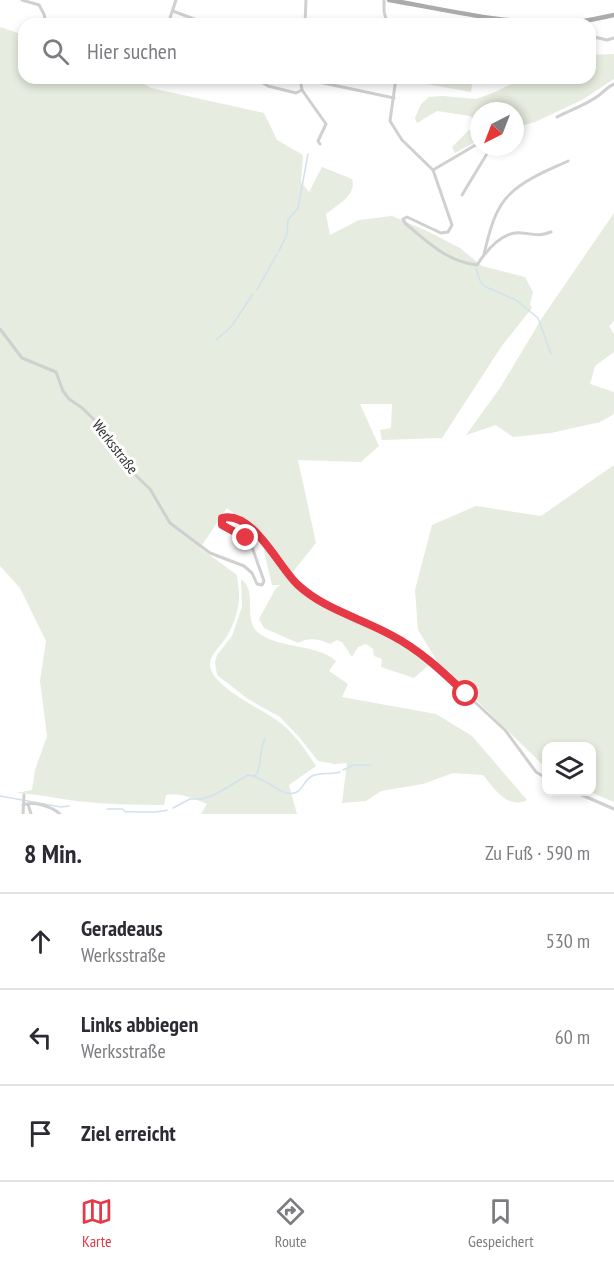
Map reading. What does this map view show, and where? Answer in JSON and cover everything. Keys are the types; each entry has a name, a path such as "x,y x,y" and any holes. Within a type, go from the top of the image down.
{"main road":[{"path":"387,0 488,18"},
{"path":"595,18 614,15"}],"street":[{"path":"22,0 39,5 45,18"},
{"path":"170,18 176,0"},
{"path":"305,18 306,0"},
{"path":"386,18 384,11 387,0"},
{"path":"173,11 191,18"},
{"path":"596,37 607,40 614,38"},
{"path":"266,84 296,93 302,90"},
{"path":"301,84 302,90 326,124 318,141 320,144"},
{"path":"328,84 394,98"},
{"path":"395,84 390,115 393,128 433,171 452,228 448,232 441,233 407,217 403,220 441,252 461,263 477,266 494,244 507,236 520,232 538,236 551,232"},
{"path":"557,117 586,103 614,84"},
{"path":"433,171 470,148"},
{"path":"462,195 485,156"},
{"path":"483,256 491,226 503,201 511,192 568,161"},
{"name":"Werksstraße","path":"0,328 22,358 56,372 63,391 69,399 103,428 128,468 150,489 170,523 210,553 244,566 252,573 257,584 262,585 264,581 252,547 246,538 222,525 222,518 227,517 240,521 264,541 288,574 317,599 408,644 425,656 505,730 536,772 542,776"},
{"path":"583,796 614,809"},
{"path":"23,814 23,801 55,809 60,814"},
{"path":"28,804 31,814"}],"shaded area":[{"path":"0,27 18,33 18,84 144,84 151,88 264,113 277,140 303,155 301,182 309,192 322,167 352,179 352,190 341,203 326,214 330,235 359,220 392,216 460,248 482,266 525,277 533,292 530,304 532,308 501,347 442,438 382,440 380,430 391,428 392,404 360,404 379,446 361,462 298,460 316,543 288,578 289,580 326,607 406,646 430,664 414,678 381,667 382,659 374,656 373,649 366,644 358,647 352,657 342,642 337,640 330,644 314,639 298,643 264,628 259,619 276,588 281,585 272,585 260,534 227,508 200,548 237,575 239,590 239,604 234,621 227,636 214,652 210,663 212,671 226,688 284,726 316,766 289,785 297,814 201,814 207,804 176,794 166,795 164,805 153,805 87,802 16,793 32,790 35,770 47,736 40,681 46,641 20,588 0,566"},
{"path":"614,54 614,79 582,100 535,122 524,125 524,102 470,102 470,116 437,111 417,123 415,118 421,104 429,97 476,99 511,84 596,84 596,55"},
{"path":"427,84 472,84 471,92"},
{"path":"470,129 470,145 455,153 452,147"},
{"path":"614,213 614,321 609,326 614,334 614,352 595,366 590,384 614,392 614,414 600,422 551,433 513,437 496,425 466,435 500,388 542,318"},
{"path":"614,465 614,802 596,794 596,742 542,742 542,764 438,663 418,630 415,590 432,525 476,506 541,516"},
{"path":"241,579 249,591 250,614 254,628 260,634 278,642 319,652 336,661 329,671 348,684 342,697 436,714 472,736 527,800 513,802 507,800 483,775 453,773 423,784 381,791 366,801 342,803 347,763 335,764 318,761 280,717 248,699 217,675 215,662 217,655 232,636 242,607"}],"waterway":[{"path":"279,251 287,234 288,220 298,208 308,154"},
{"path":"257,290 277,254"},
{"path":"476,269 481,283 486,287 516,300 538,318 551,354"},
{"path":"216,340 231,327 253,294"},
{"path":"253,776 259,769 265,739"},
{"path":"343,770 354,765 371,765"},
{"path":"173,808 190,799 202,799 216,794 248,775 282,791 292,793 299,791 312,776 340,772"},
{"path":"0,796 61,807 69,806"},
{"path":"107,809 122,809 126,812 167,810"}],"route":[{"path":"246,538 222,525 222,518 227,517 240,521 251,529 274,553 297,585 317,599 408,644 425,656 466,694"}]}
